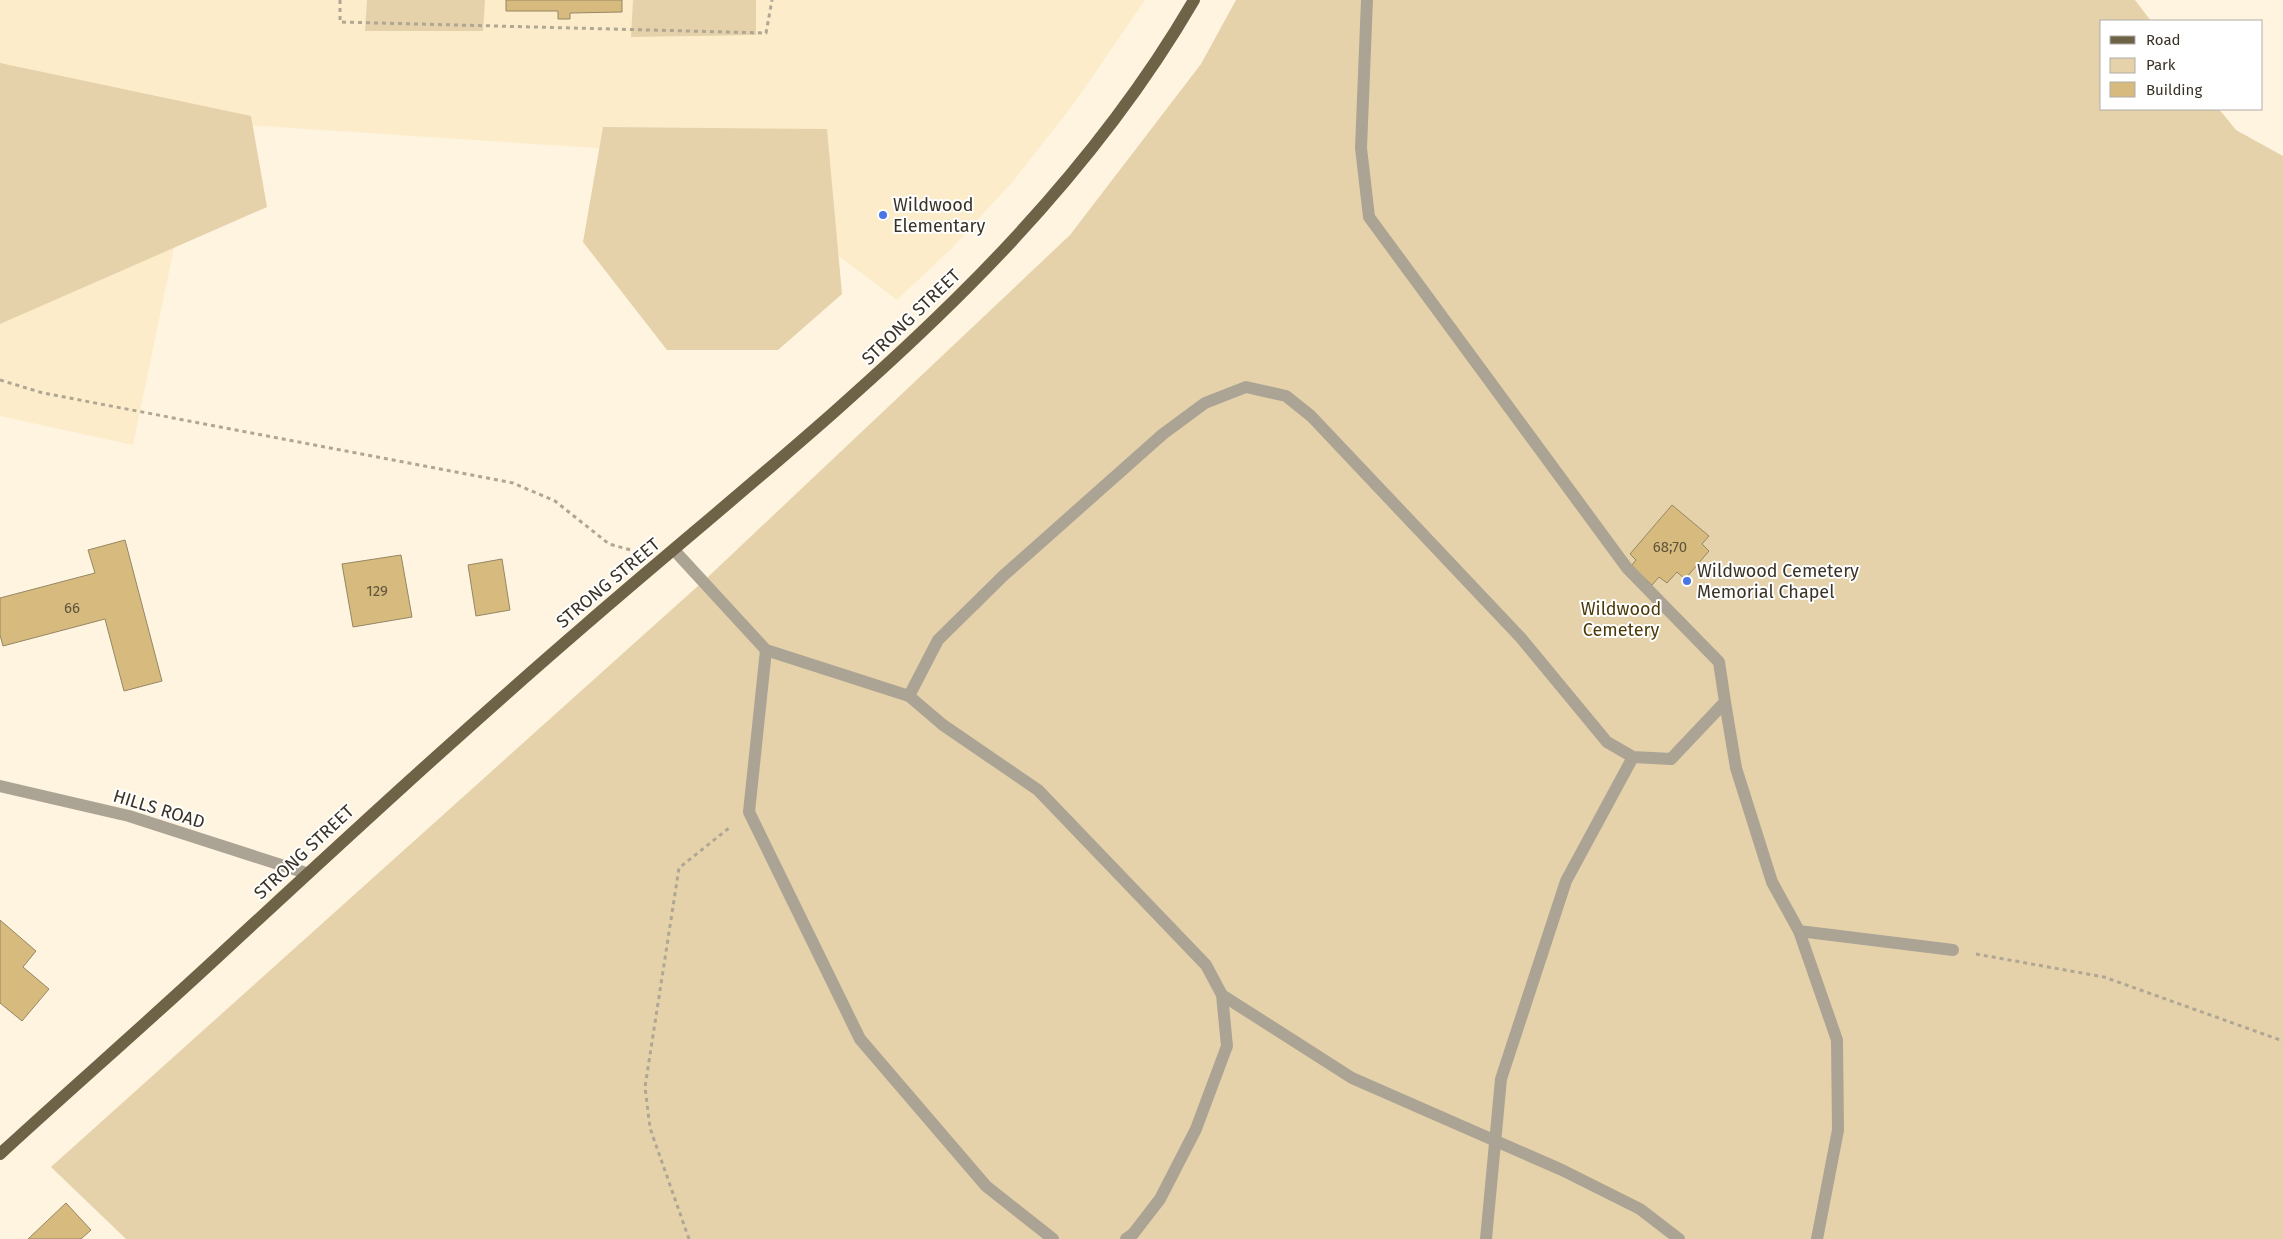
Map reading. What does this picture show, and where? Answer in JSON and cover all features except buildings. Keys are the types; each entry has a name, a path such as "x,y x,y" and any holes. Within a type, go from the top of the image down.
{"main road":[{"name":"STRONG STREET","path":"0,1154 306,874 531,672 856,395 954,302 1044,207 1115,120 1170,40 1194,0"}],"street":[{"path":"1367,0 1361,148 1369,217 1627,568 1719,662 1736,768 1772,882 1799,932 1837,1040 1838,1130 1818,1239"},
{"path":"909,696 938,640 1003,576 1163,434 1205,403 1246,387 1286,396 1311,416 1521,638 1607,742 1633,757 1671,759 1725,702"},
{"path":"674,550 766,650 909,696 943,725 1038,790 1206,965 1222,995 1227,1046 1196,1130 1160,1199 1133,1234 1126,1239"},
{"path":"766,650 749,812 860,1039 986,1186 1053,1239"},
{"path":"1486,1239 1501,1079 1566,881 1633,757"},
{"name":"HILLS ROAD","path":"0,786 129,816 306,874"},
{"path":"1799,932 1953,950"},
{"path":"1222,995 1352,1078 1495,1140 1640,1209 1679,1239"}],"path":[{"path":"340,0 340,22 766,33 772,0"},
{"path":"0,380 43,393 513,483 555,501 609,544 631,550"},
{"path":"689,1239 650,1128 645,1087 680,868 749,812"},
{"path":"1953,950 2104,977 2283,1041"}],"shaded area":[{"name":"Wildwood Elementary","path":"0,0 1145,0 1075,102 1014,180 951,249 897,300 705,155 200,122 133,445 0,416"}],"green space":[{"path":"367,0 485,0 483,31 365,31"},
{"path":"633,0 756,0 756,35 631,37"},
{"name":"Wildwood Cemetery","path":"1236,0 2135,0 2150,20 2100,20 2100,110 2220,110 2236,130 2283,156 2283,1239 126,1239 51,1167 708,577 1070,235 1201,64"},
{"path":"0,63 251,116 267,207 0,324"},
{"path":"603,127 827,129 842,294 778,350 667,350 583,242"}],"place":[{"name":"Wildwood Elementary","path":"883,215"},
{"name":"Wildwood Cemetery Memorial Chapel","path":"1687,581"}]}
